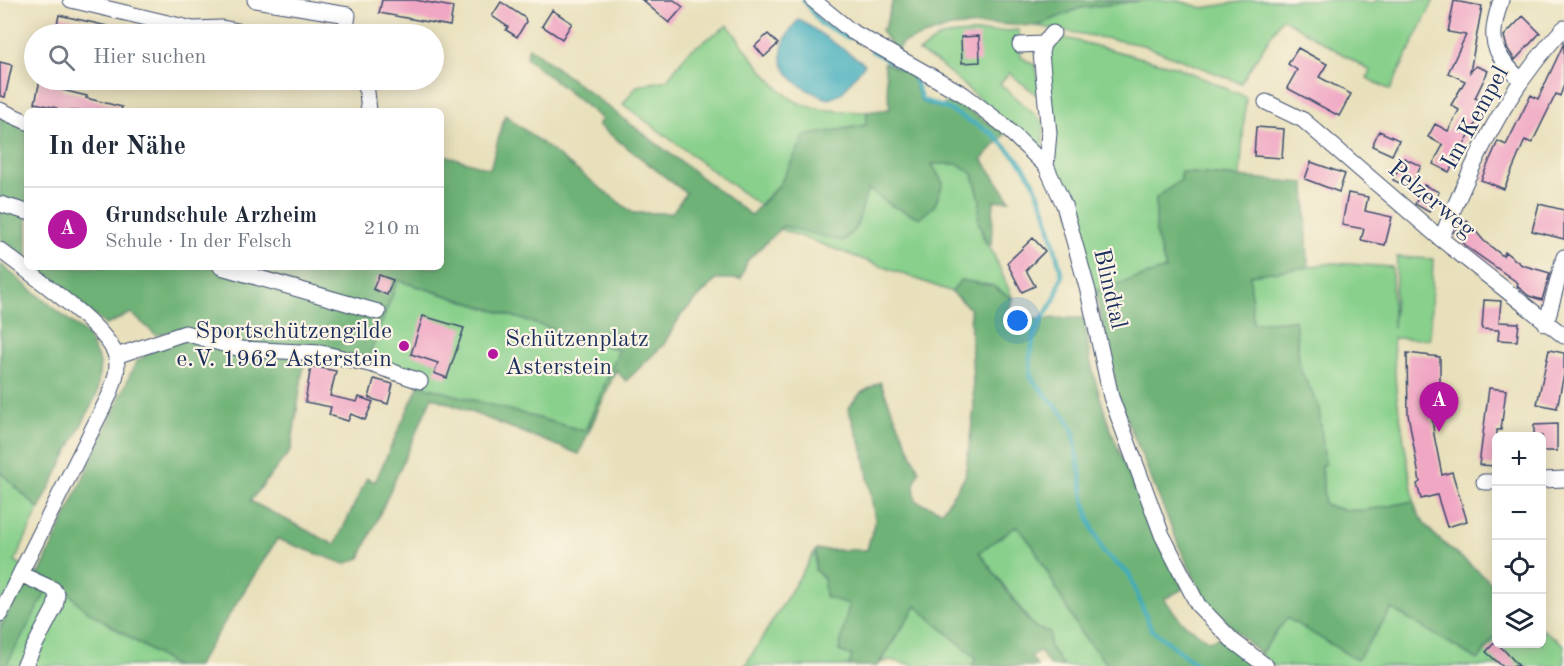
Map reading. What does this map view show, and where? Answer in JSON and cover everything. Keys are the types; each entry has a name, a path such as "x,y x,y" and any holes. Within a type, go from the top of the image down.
{"street":[{"path":"71,0 171,24"},
{"path":"255,0 348,15 347,24"},
{"name":"Blindtal","path":"813,0 851,31 963,94 1001,123 1046,166 1064,205 1088,291 1111,397 1162,535 1198,605 1233,641 1266,666"},
{"path":"1501,0 1494,32 1494,47 1497,55 1521,80"},
{"name":"Im Kempel","path":"1441,239 1476,156 1521,80 1564,28"},
{"path":"1020,45 1048,38 1041,53 1049,133 1046,166"},
{"path":"366,90 369,108"},
{"name":"Pelzerweg","path":"1266,102 1303,120 1441,239 1564,336"},
{"path":"0,110 24,121"},
{"path":"0,204 24,211"},
{"path":"0,250 24,269"},
{"path":"1546,324 1564,257"},
{"path":"0,614 110,394 117,373 116,356 108,341 85,318 25,270"},
{"path":"231,270 378,312"},
{"path":"116,356 185,333 241,349 321,353 373,364 420,381"},
{"path":"1546,480 1564,479"},
{"path":"20,574 53,589 57,595 56,607 24,666"}],"green space":[{"path":"893,0 1146,0 1080,8 1037,26 996,24 951,27 902,43 898,50 891,46 881,30 885,27"},
{"path":"1146,0 1176,0 1203,8 1252,0 1339,0 1374,3 1376,0 1434,0 1390,90 1367,78 1371,71 1282,18 1241,83 1143,45 1037,26 1080,8"},
{"path":"728,25 769,78 797,102 822,109 867,112 866,125 805,136 780,184 759,205 623,104 637,86 667,80 688,52"},
{"path":"1019,30 1021,57 1036,66 1041,98 1009,73 1000,84 1044,123 1043,154 938,63 919,52 938,38 955,34"},
{"path":"1062,37 1177,67 1246,97 1240,177 1181,172 1181,180 1156,198 1156,235 1166,269 1095,291 1056,166 1048,65 1052,44"},
{"path":"529,47 751,215 780,184 805,136 866,125 867,112 890,109 884,62 911,75 921,102 939,108 951,100 1006,133 982,159 1010,200 994,201 991,245 987,245 978,221 980,200 973,174 958,164 932,164 943,183 935,205 920,218 892,206 868,189 856,228 843,241 783,226 747,261 741,279 717,279 681,315 664,344 626,381 616,370 579,454 432,397 360,558 345,564 277,539 197,666 175,666 83,608 65,589 39,575 136,362 154,350 179,340 188,340 240,353 305,356 291,450 250,501 335,545 367,478 375,482 419,385 585,431 619,350 398,280 368,359 307,348 240,345 184,329 156,335 131,313 106,325 40,270 444,270 444,155 490,169 505,115 633,213 672,213 686,193 598,125 602,119 526,58"},
{"path":"0,117 24,128 24,258 0,238"},
{"path":"932,163 958,164 973,174 979,199 982,234 1013,299 993,286 961,280 952,292 780,229 783,226 843,241 856,228 868,189 892,206"},
{"path":"1181,172 1305,183 1308,267 1250,275 1253,323 1295,320 1300,369 1319,407 1325,465 1322,465 1324,504 1346,510 1357,510 1414,501 1418,513 1436,537 1492,584 1492,641 1478,660 1392,609 1357,660 1287,618 1260,654 1206,602 1179,546 1119,400 1095,291 1166,269 1156,235 1156,198 1181,180"},
{"path":"1397,257 1433,259 1430,339 1393,338 1396,391 1414,501 1369,510 1335,508 1324,504 1319,407 1300,369 1295,320 1253,323 1249,275 1333,263 1392,267 1393,329"},
{"path":"0,264 87,335 100,363 97,394 39,509 0,472"},
{"name":"Schützenplatz Asterstein","path":"397,280 619,350 585,431 419,385 368,359"},
{"path":"960,280 993,286 1013,299 1004,319 1085,318 1091,366 1110,428 1132,483 1183,589 1164,599 1181,621 1209,641 1221,637 1259,666 1109,666 1080,632 1033,546 1017,526 979,552 1028,620 1036,628 1050,632 1049,645 1063,666 1050,666 1040,651 1031,657 1037,666 972,666 976,658 916,606 877,666 849,666 852,656 839,651 849,604 825,597 824,578 815,570 816,550 867,550 875,520 864,454 848,408 861,393 880,382 919,471 914,485 916,501 942,511 965,477 974,409 970,309 952,292"},
{"path":"0,472 39,509 15,561 65,589 83,608 175,666 0,666"},
{"path":"1017,526 1033,546 1080,632 1109,666 1063,666 979,552"},
{"path":"816,550 815,570 850,604 839,651 852,656 849,666 745,666"},
{"path":"23,581 46,592 6,666 0,666 0,630"},
{"path":"916,606 976,658 972,666 918,666 889,660 880,663"},
{"path":"1392,608 1478,660 1492,641 1492,648 1546,648 1546,632 1564,645 1564,666 1275,666 1260,654 1287,617 1357,659"}],"water":[{"path":"799,19 865,64 841,94 829,99 814,93 791,78 785,68 782,57 783,46 788,33"}],"building":[{"path":"382,0 415,0 453,7 450,26 379,13"},
{"path":"642,0 674,0 683,7 669,23"},
{"path":"1454,1 1482,6 1470,72 1476,66 1488,71 1475,98 1486,104 1449,172 1433,164 1443,145 1428,137 1435,124 1448,131 1459,110 1451,105 1465,81 1448,73 1466,35 1448,32"},
{"path":"501,2 525,18 526,22 517,37 506,30 508,27 492,16"},
{"path":"552,10 572,23 562,39 542,26"},
{"path":"59,15 99,24 57,24"},
{"path":"1523,16 1540,33 1515,60 1507,48 1504,36"},
{"path":"768,34 778,44 764,57 755,46"},
{"path":"979,36 980,62 962,63 961,37"},
{"path":"1564,43 1564,85 1560,96 1556,94 1532,143 1525,140 1504,189 1481,180 1498,141 1506,145 1531,95 1538,99"},
{"path":"1298,48 1327,64 1319,77 1351,94 1339,116 1287,88 1297,70 1288,64"},
{"path":"0,62 12,65 5,97 0,96"},
{"path":"38,90 62,90 122,107 57,108 35,103"},
{"path":"1256,127 1284,129 1282,158 1254,156"},
{"path":"1379,131 1399,140 1392,155 1372,146"},
{"path":"1404,158 1421,166 1410,188 1393,180"},
{"path":"1311,162 1345,174 1339,192 1305,179"},
{"path":"1424,185 1439,192 1429,212 1415,204"},
{"path":"1348,193 1368,197 1365,211 1392,217 1385,245 1361,240 1364,229 1342,225"},
{"path":"1539,204 1564,210 1564,239 1532,231"},
{"path":"1467,221 1484,241 1503,256 1505,252 1522,265 1550,273 1542,300 1529,296 1517,286 1518,283 1467,247 1454,232"},
{"path":"1033,238 1045,251 1026,270 1035,286 1022,292 1007,263"},
{"path":"379,275 393,280 387,295 373,289"},
{"path":"1484,300 1501,301 1499,322 1519,323 1517,341 1498,340 1499,330 1482,329"},
{"path":"423,316 464,328 447,378 434,373 438,363 411,354"},
{"path":"1549,350 1564,353 1564,374 1557,408 1537,404"},
{"path":"1407,353 1440,357 1440,390 1429,390 1434,435 1442,475 1452,472 1467,521 1447,527 1437,495 1421,499 1417,484 1420,482 1408,414"},
{"path":"311,366 336,371 330,396 357,402 359,397 373,402 365,420 351,414 348,421 329,415 331,407 305,402"},
{"path":"374,379 393,384 388,404 369,398"},
{"path":"1489,388 1506,390 1501,430 1492,432 1492,466 1479,465"},
{"path":"1557,424 1557,451 1546,451 1546,432 1534,432 1534,425"},
{"path":"1492,645 1492,648 1502,648 1519,666 1502,666 1486,652"}],"waterway":[{"path":"804,0 820,23 849,38"},
{"path":"872,51 912,73 922,100 948,109 993,134 1019,160 1033,181 1046,212 1062,276 1055,298 1035,331 1030,357 1031,378 1064,415 1073,430 1085,504 1104,553 1129,574 1151,629 1199,666"}],"place":[{"name":"Sportschützengilde e.V. 1962 Asterstein","path":"404,346"},
{"name":"Schützenplatz Asterstein","path":"493,354"},
{"name":"Grundschule Arzheim","path":"1439,432"}]}
